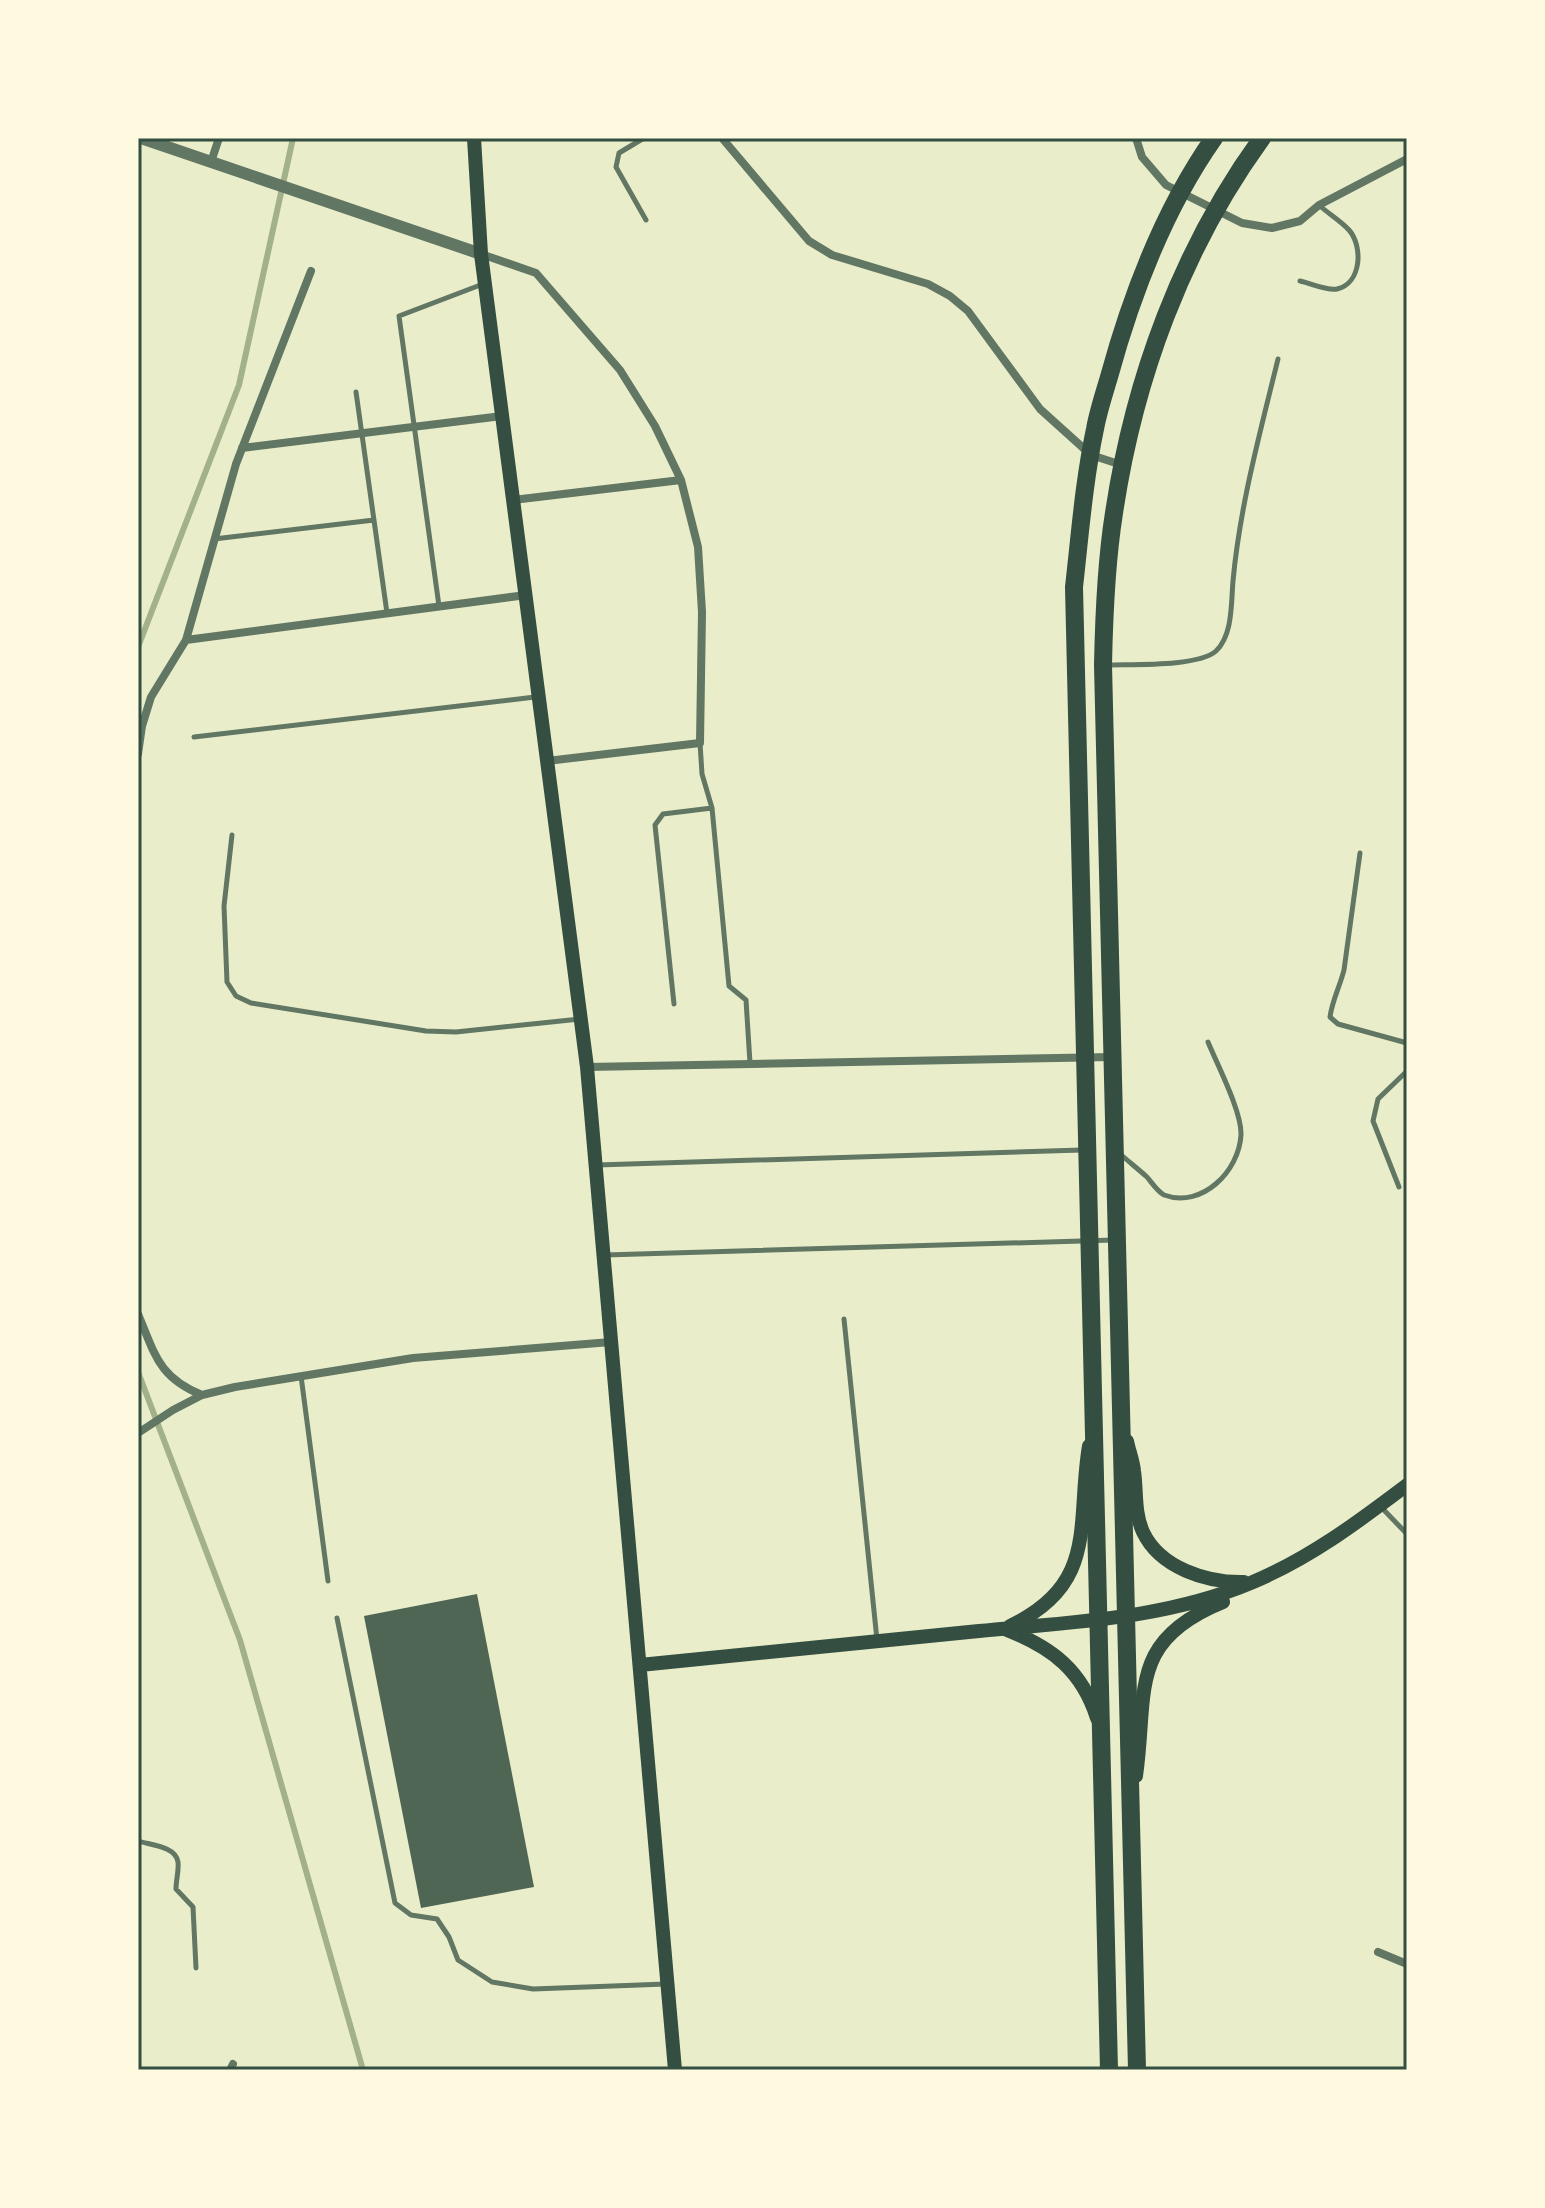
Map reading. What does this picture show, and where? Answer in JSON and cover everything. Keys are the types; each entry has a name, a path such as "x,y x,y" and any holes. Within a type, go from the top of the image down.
{"highway":[{"path":"1109,2070 1074,587 1095,428 1115,353 1139,280 1181,194 1214,138"},
{"path":"1137,2070 1103,665 1105,589 1122,465 1147,369 1172,298 1204,230 1242,165 1262,138"}],"main road":[{"path":"474,138 481,254 587,1067 675,2070"},
{"path":"1121,1416 1134,1471 1139,1518 1153,1546 1176,1565 1204,1578 1252,1582"},
{"path":"1003,1629 1042,1605 1072,1570 1083,1526 1083,1478 1093,1418"},
{"path":"640,1665 1158,1612 1252,1582 1298,1561 1341,1534 1407,1485"},
{"path":"1131,1808 1141,1743 1142,1692 1153,1659 1162,1644 1189,1618 1223,1602 1252,1582"},
{"path":"1003,1629 1044,1648 1065,1664 1088,1695 1101,1732"}],"street":[{"path":"141,138 536,273 620,370 655,426 681,480 698,547 702,599 700,743 547,761"},
{"path":"211,162 219,138"},
{"path":"722,138 801,233 820,249 844,260 928,284 950,296 968,311 1040,409 1091,455 1122,465"},
{"path":"1136,138 1142,157 1166,185 1242,223 1272,228 1300,221 1319,205 1407,159"},
{"path":"138,754 151,697 186,640 242,448 311,271"},
{"path":"242,448 502,416"},
{"path":"513,500 681,480"},
{"path":"186,640 526,595"},
{"path":"587,1067 1112,1057"},
{"path":"138,1314 157,1361 176,1382 202,1395"},
{"path":"138,1433 202,1395 235,1387 435,1356 611,1342"},
{"path":"1378,1952 1407,1964"}],"lane":[{"path":"644,138 619,153 616,167 646,220"},
{"path":"1300,281 1335,289 1349,283 1357,267 1358,250 1351,232 1319,205"},
{"path":"439,606 399,316 485,283"},
{"path":"1074,665 1176,663 1196,660 1215,652 1227,633 1241,515 1278,359"},
{"path":"356,392 387,613"},
{"path":"214,539 374,520"},
{"path":"194,737 539,696"},
{"path":"700,743 702,774 712,808 729,986 746,1000 750,1063"},
{"path":"674,1004 655,825 663,814 712,808"},
{"path":"232,835 224,929 227,982 236,996 251,1003 426,1031 456,1032 581,1019"},
{"path":"1360,853 1344,970 1330,1017 1338,1024 1407,1043"},
{"path":"596,1165 1115,1149 1162,1194 1184,1198 1206,1192 1222,1179 1233,1162 1241,1134 1236,1110 1208,1042"},
{"path":"1399,1187 1373,1121 1378,1099 1407,1071"},
{"path":"604,1255 1117,1240"},
{"path":"844,1319 877,1642"},
{"path":"301,1376 328,1581"},
{"path":"1380,1506 1407,1534"},
{"path":"337,1618 395,1903 411,1915 437,1919 449,1937 458,1960 492,1982 533,1989 668,1984"},
{"path":"138,1841 171,1851 178,1860 176,1889 190,1902 195,1914 196,1968"}],"building":[{"path":"477,1594 534,1887 421,1908 364,1616"}],"waterway":[{"path":"138,647 239,385 293,138"},
{"path":"138,1372 240,1640 363,2070"}]}
